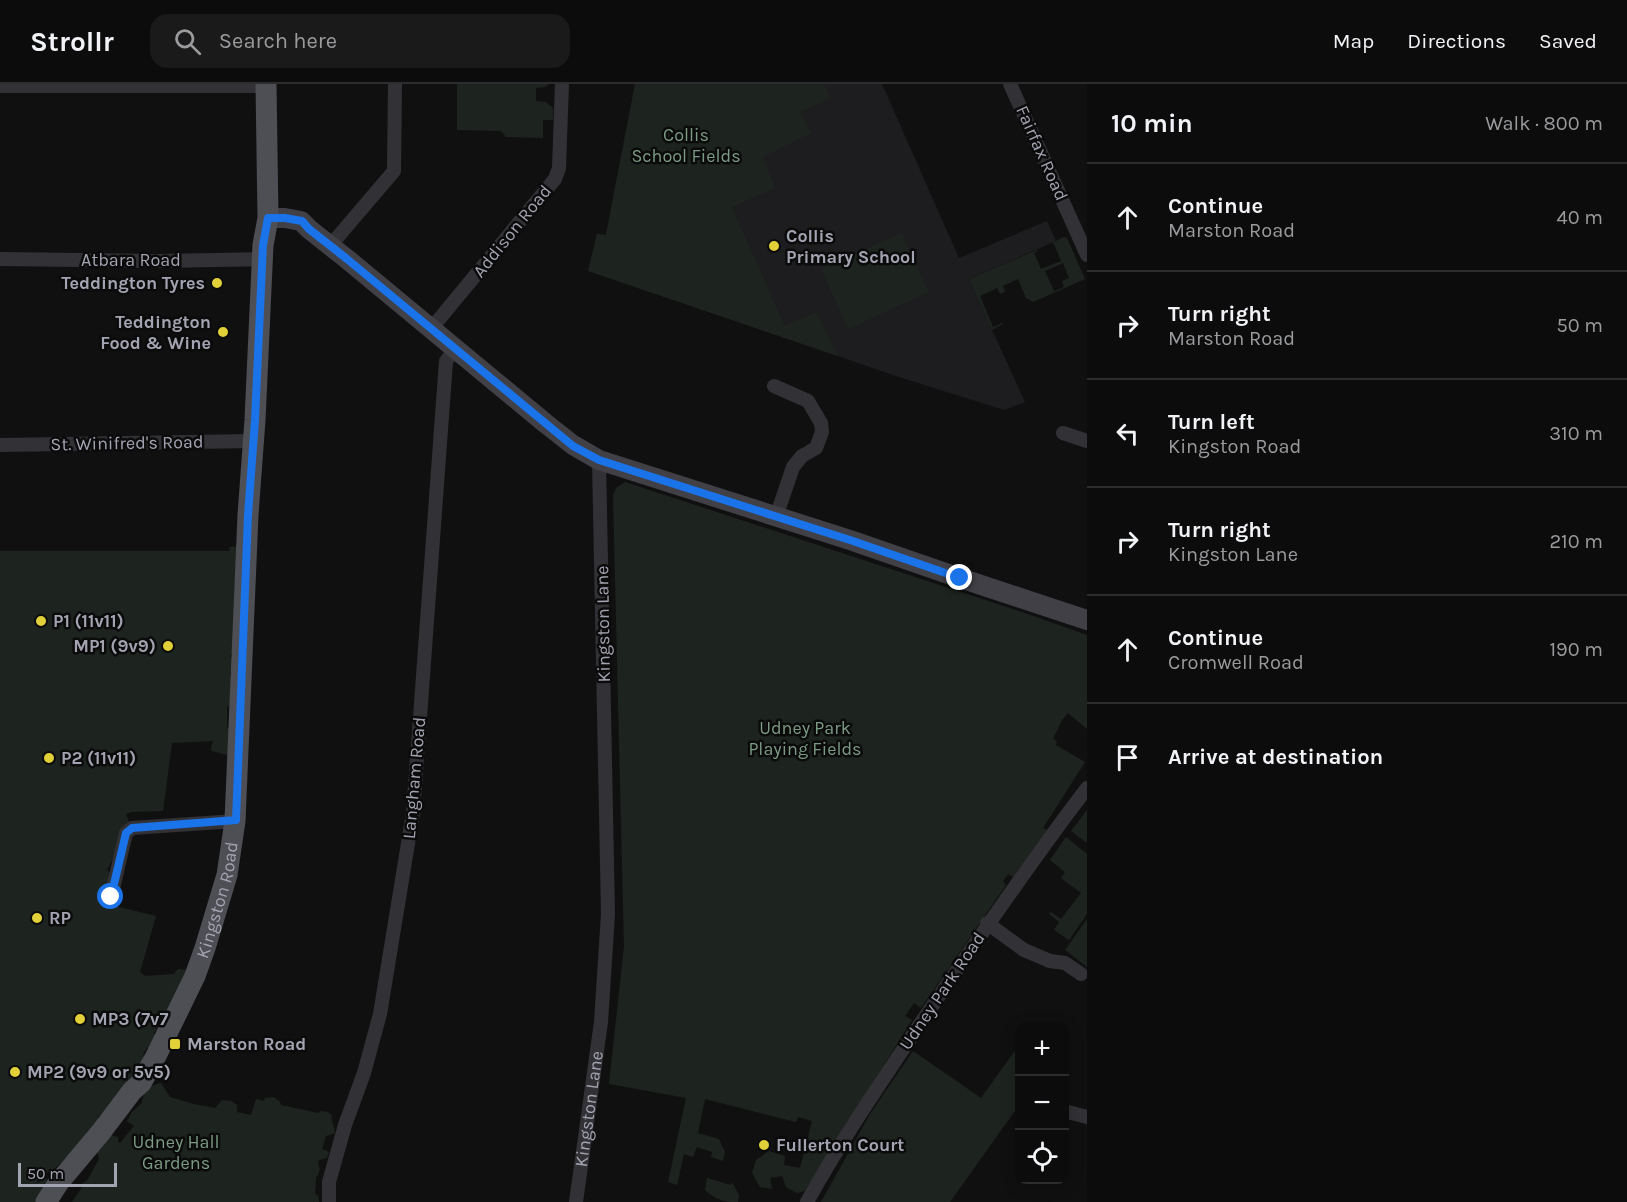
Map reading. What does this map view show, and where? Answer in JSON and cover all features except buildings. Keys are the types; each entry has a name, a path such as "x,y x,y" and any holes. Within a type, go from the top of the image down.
{"main road":[{"name":"Kingston Road","path":"46,1202 59,1182 141,1083 185,998 205,948 227,875 236,820 248,515 263,245 268,218 266,85"},
{"path":"268,218 302,221 573,446 599,460 850,540 1087,620"}],"street":[{"path":"330,246 394,171 395,84"},
{"name":"Addison Road","path":"431,329 555,179 559,168 562,84"},
{"name":"Fairfax Road","path":"1010,84 1087,255"},
{"path":"0,86 266,85"},
{"name":"Atbara Road","path":"0,259 158,261 263,259"},
{"name":"Langham Road","path":"329,1202 329,1182 345,1125 364,1073 380,1014 413,813 446,361 456,348"},
{"path":"774,386 808,401 821,423 822,432 816,448 802,456 793,467 776,517"},
{"path":"1064,433 1087,441"},
{"name":"St. Winifred's Road","path":"0,445 253,441"},
{"name":"Kingston Lane","path":"576,1202 601,1022 608,914 599,460"},
{"name":"Udney Park Road","path":"807,1202 876,1089 987,923 1087,788"},
{"path":"111,897 126,833 132,828 236,820"},
{"path":"987,923 1024,950 1050,962 1065,963 1081,974"},
{"path":"1069,1112 1087,1117"}],"shaded area":[{"name":"Collis Primary School","path":"635,84 882,84 959,258 1047,221 1056,241 969,279 1025,402 1004,410 899,377 588,271 597,234 606,235"}],"green space":[{"path":"457,84 549,84 536,88 536,101 546,102 553,108 553,120 543,120 543,138 506,137 501,131 457,130"},
{"name":"Collis School Fields","path":"635,84 824,84 830,98 801,112 811,133 763,157 775,188 732,207 785,326 817,312 838,356 588,271 597,234 606,235"},
{"path":"902,233 929,292 848,329 821,269"},
{"path":"1064,237 1067,238 1085,279 1033,302 1026,298 1018,279 1003,286 1005,292 1000,294 997,288 980,296 993,327 1003,324 992,330 969,279 1037,250 1034,253 1041,269 1061,261 1052,243","holes":["1063,263 1069,278 1062,281 1064,287 1054,291 1045,271"]},
{"name":"Udney Park Playing Fields","path":"625,482 1087,635 1087,729 1068,713 1053,739 1057,741 1056,745 1085,762 1043,828 1047,830 1013,877 1008,874 1003,881 1006,885 921,1008 914,1003 905,1016 912,1020 805,1191 797,1193 786,1187 782,1176 770,1178 772,1189 760,1187 752,1173 756,1160 769,1151 785,1156 784,1165 800,1168 812,1121 798,1117 796,1122 705,1099 698,1133 719,1139 725,1152 723,1161 711,1157 712,1152 697,1147 693,1157 684,1154 677,1185 668,1182 686,1098 609,1084 624,946 613,496 616,488"},
{"path":"239,546 241,597 234,606 238,643 230,656 235,662 234,670 230,673 235,702 227,707 227,728 234,729 227,755 212,751 213,741 172,743 163,811 126,814 130,825 107,870 111,874 104,897 98,902 156,916 140,972 145,976 174,974 178,969 188,970 163,1023 154,1033 157,1040 143,1054 147,1069 98,1117 100,1120 87,1132 88,1137 35,1184 46,1178 52,1186 36,1202 0,1202 0,551 229,551 230,547"},
{"path":"1087,810 1087,843 1071,831"},
{"path":"1066,837 1087,854 1087,914 1069,940 1054,930 1059,922 1049,914 1051,912 1061,919 1081,893 1061,878 1065,872 1050,860"},
{"path":"1087,919 1087,967 1065,950"},
{"path":"913,1051 981,1098 1015,1051 1015,1111 950,1202 821,1202 870,1114"},
{"name":"Udney Hall Gardens","path":"161,1083 170,1097 215,1108 222,1100 231,1101 237,1105 237,1112 251,1115 256,1099 264,1101 265,1098 274,1097 281,1105 318,1113 328,1112 332,1115 335,1133 326,1136 322,1149 329,1152 327,1158 319,1160 320,1168 316,1177 315,1194 319,1202 72,1202 99,1159 97,1149 109,1135 118,1137 120,1143 134,1126 127,1121 132,1112 142,1103 145,1091"},
{"path":"707,1178 731,1185 732,1182 739,1195 738,1202 720,1200 705,1190"}],"place":[{"name":"Collis Primary School","path":"774,246"},
{"name":"Teddington Tyres","path":"217,283"},
{"name":"Teddington Food & Wine","path":"223,332"},
{"name":"P1 (11v11)","path":"41,621"},
{"name":"MP1 (9v9)","path":"168,646"},
{"name":"P2 (11v11)","path":"49,758"},
{"name":"RP","path":"37,918"},
{"name":"MP3 (7v7","path":"80,1019"},
{"name":"Marston Road","path":"175,1044"},
{"name":"MP2 (9v9 or 5v5)","path":"15,1072"},
{"name":"Fullerton Court","path":"764,1145"}],"route":[{"path":"111,897 126,833 132,828 236,820 248,515 263,245 268,218 302,221 573,446 599,460 850,540 960,578"}]}
